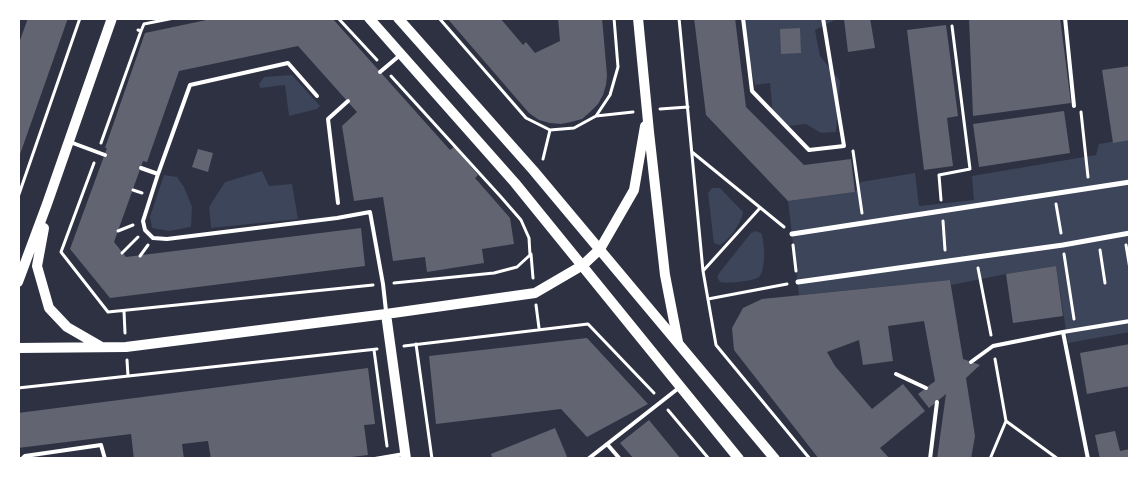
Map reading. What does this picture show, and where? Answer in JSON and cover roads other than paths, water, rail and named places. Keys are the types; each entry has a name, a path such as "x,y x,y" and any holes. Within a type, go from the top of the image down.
{"street":[{"path":"18,282 48,204 112,18"},
{"path":"369,18 515,183 739,459"},
{"path":"398,18 533,170 775,459"},
{"path":"638,18 665,275 678,342"},
{"path":"18,348 126,347 386,314 535,292 582,265 600,249 634,190 647,111"},
{"path":"792,234 1130,182"},
{"path":"48,204 38,266 50,308 68,327 102,348"},
{"path":"798,282 1127,234"},
{"path":"386,314 406,456"}],"lane":[{"path":"743,18 752,92 809,150 844,146 824,18"},
{"path":"1065,18 1074,106"},
{"path":"382,70 402,54"},
{"path":"317,96 288,63 190,85 142,221 145,230 153,238 167,239 370,212 386,314"},
{"path":"338,203 328,119 348,101"},
{"path":"69,142 105,155"},
{"path":"141,168 158,174"},
{"path":"971,362 993,346 1130,321"},
{"path":"1063,332 1088,459"},
{"path":"896,374 926,388"},
{"path":"588,459 680,387"},
{"path":"930,459 937,402"},
{"path":"607,444 620,459"},
{"path":"22,459 25,456 101,445 105,459"},
{"path":"375,459 406,456"}]}
